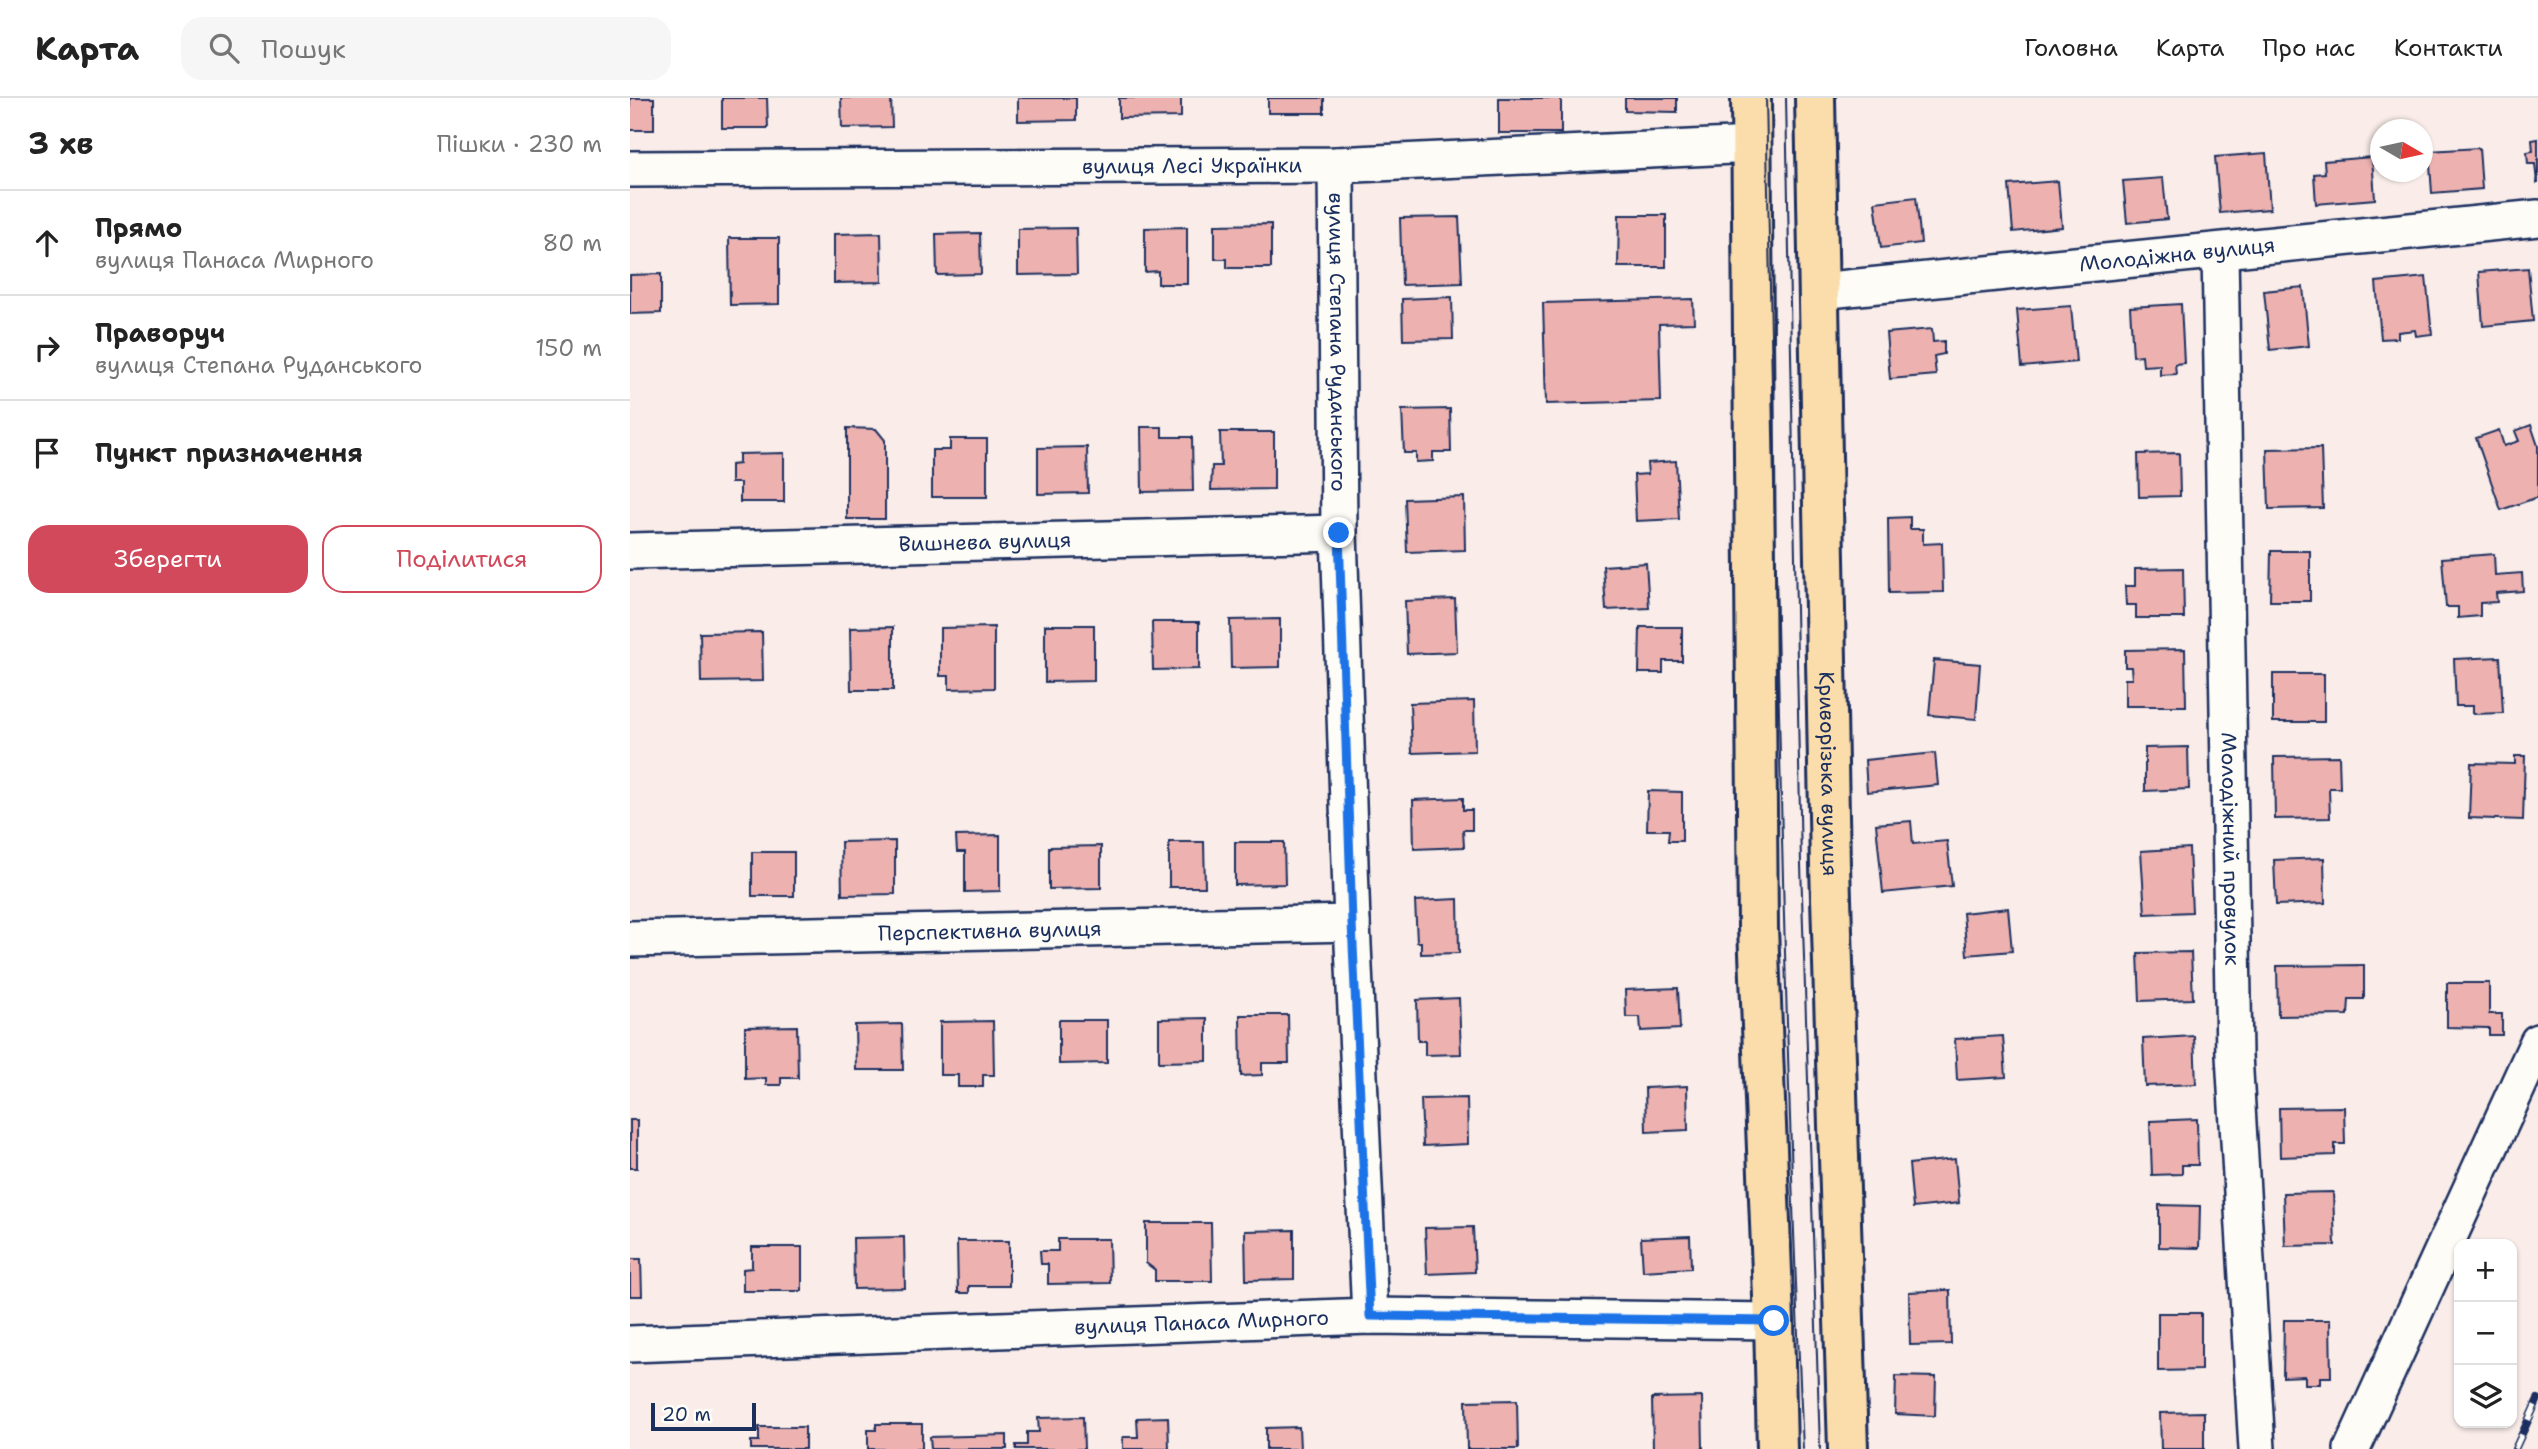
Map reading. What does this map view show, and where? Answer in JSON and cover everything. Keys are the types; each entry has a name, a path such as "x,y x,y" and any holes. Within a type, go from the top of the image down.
{"main road":[{"path":"1751,98 1758,928 1777,1449"},
{"name":"Криворізька вулиця","path":"1815,98 1830,866 1849,1449"}],"street":[{"name":"вулиця Лесі Українки","path":"630,169 1336,165 1753,145"},
{"name":"вулиця Степана Руданського","path":"1336,165 1339,533 1352,923 1370,1316"},
{"name":"Молодіжна вулиця","path":"1819,291 2538,218"},
{"name":"Молодіжний провулок","path":"2220,251 2234,1055 2257,1449"},
{"name":"Вишнева вулиця","path":"630,551 1339,533"},
{"name":"Перспективна вулиця","path":"630,939 1352,923"},
{"path":"2352,1449 2538,1042"},
{"name":"вулиця Панаса Мирного","path":"630,1344 1370,1316 1774,1321"}],"building":[{"path":"630,98 654,98 654,130 630,130"},
{"path":"722,98 767,98 768,128 722,128"},
{"path":"841,98 891,98 892,127 842,128"},
{"path":"1018,98 1076,98 1076,120 1018,121"},
{"path":"1119,98 1181,98 1181,117 1119,118"},
{"path":"1268,98 1324,98 1324,113 1268,113"},
{"path":"1499,98 1561,98 1561,133 1499,133"},
{"path":"1625,98 1677,98 1677,112 1625,111"},
{"path":"2538,139 2537,183 2535,164 2528,164 2527,152 2533,151 2532,140"},
{"path":"2479,148 2482,189 2432,193 2433,151"},
{"path":"2266,153 2270,209 2220,213 2215,157"},
{"path":"2370,157 2370,182 2374,182 2375,199 2316,204 2314,174 2325,173 2324,161"},
{"path":"2163,178 2167,219 2127,223 2123,181"},
{"path":"2058,181 2062,227 2013,232 2009,185"},
{"path":"1916,197 1921,243 1881,248 1875,202"},
{"path":"1619,215 1666,215 1666,267 1618,267"},
{"path":"1459,217 1462,283 1402,285 1400,218"},
{"path":"1271,224 1271,268 1227,268 1227,259 1215,259 1215,225"},
{"path":"1187,227 1187,284 1158,284 1158,271 1145,272 1145,228"},
{"path":"1076,228 1077,274 1018,275 1018,229"},
{"path":"881,233 882,282 834,283 834,234"},
{"path":"980,233 981,274 937,275 936,234"},
{"path":"729,238 779,238 779,304 730,305"},
{"path":"2528,268 2533,321 2483,326 2479,272"},
{"path":"661,274 661,313 630,314 630,275"},
{"path":"2426,277 2432,334 2416,336 2415,330 2398,332 2398,338 2381,339 2376,282"},
{"path":"2303,287 2309,346 2270,350 2264,291"},
{"path":"1452,297 1453,339 1403,340 1402,299"},
{"path":"1693,299 1694,323 1659,324 1661,401 1546,404 1543,303"},
{"path":"2181,304 2184,363 2175,364 2176,374 2160,375 2160,365 2143,366 2142,355 2133,356 2130,307"},
{"path":"2071,306 2076,362 2022,367 2017,310"},
{"path":"1932,329 1933,342 1944,341 1944,354 1934,356 1936,375 1890,379 1886,333"},
{"path":"1450,409 1451,452 1433,452 1433,461 1416,462 1416,453 1404,453 1402,410"},
{"path":"2531,425 2538,446 2538,497 2501,510 2476,438 2499,430 2504,446 2519,441 2515,431"},
{"path":"1141,427 1162,427 1162,437 1192,437 1193,491 1142,492"},
{"path":"847,428 876,429 885,440 885,519 847,519"},
{"path":"1220,432 1274,432 1274,489 1211,490 1212,466 1221,466"},
{"path":"950,439 987,439 987,497 932,497 932,450 950,450"},
{"path":"1087,447 1088,493 1038,494 1038,448"},
{"path":"2321,448 2323,508 2269,509 2267,449"},
{"path":"784,453 784,502 740,502 740,483 731,483 731,465 739,464 739,454"},
{"path":"2179,453 2180,496 2139,497 2138,454"},
{"path":"1676,461 1679,519 1636,521 1634,475 1648,474 1647,463"},
{"path":"1464,497 1465,550 1407,552 1405,499"},
{"path":"1910,517 1910,529 1923,529 1923,544 1942,543 1943,592 1889,593 1888,518"},
{"path":"2271,551 2310,551 2310,601 2270,601"},
{"path":"2494,554 2495,575 2522,573 2523,591 2496,593 2497,602 2480,603 2480,616 2458,618 2458,607 2446,607 2442,558"},
{"path":"1646,563 1649,608 1606,610 1603,566"},
{"path":"2183,568 2184,618 2136,618 2136,605 2126,605 2125,586 2135,586 2135,569"},
{"path":"1455,599 1457,652 1407,654 1405,601"},
{"path":"1280,619 1280,667 1231,668 1230,620"},
{"path":"1152,622 1199,622 1199,669 1153,670"},
{"path":"1045,625 1094,625 1094,681 1045,682"},
{"path":"893,627 893,690 851,690 850,628"},
{"path":"994,627 994,688 949,689 949,676 940,676 940,628"},
{"path":"1640,627 1682,627 1682,661 1663,661 1663,673 1639,673"},
{"path":"762,632 763,681 701,682 700,633"},
{"path":"2185,649 2186,706 2125,706 2125,679 2132,679 2131,667 2125,667 2125,650"},
{"path":"2500,657 2503,713 2473,714 2473,706 2456,706 2454,659"},
{"path":"1934,660 1980,664 1976,719 1929,715"},
{"path":"2273,674 2324,674 2324,722 2273,722"},
{"path":"1474,701 1475,751 1412,753 1410,703"},
{"path":"2188,747 2189,789 2145,791 2145,748"},
{"path":"1935,753 1938,785 1867,792 1865,760"},
{"path":"2339,756 2340,788 2329,788 2330,818 2275,819 2274,757"},
{"path":"2515,756 2525,756 2523,820 2469,818 2471,763 2515,764"},
{"path":"1648,791 1682,792 1682,841 1668,841 1669,830 1647,830"},
{"path":"1463,798 1463,810 1472,810 1472,830 1463,830 1464,847 1414,849 1413,800"},
{"path":"1911,821 1913,844 1947,841 1952,886 1883,893 1876,824"},
{"path":"1000,835 1000,891 965,892 965,852 957,852 956,836"},
{"path":"895,841 895,894 842,895 841,842"},
{"path":"1169,842 1204,842 1205,887 1169,887"},
{"path":"1235,842 1284,842 1285,884 1235,885"},
{"path":"1101,846 1101,888 1049,889 1049,847"},
{"path":"2189,848 2192,912 2145,914 2141,851"},
{"path":"752,852 794,852 794,896 752,896"},
{"path":"2324,858 2325,903 2276,905 2274,860"},
{"path":"1458,899 1459,953 1421,954 1421,942 1417,942 1415,901"},
{"path":"2008,908 2012,951 1967,955 1963,913"},
{"path":"2191,952 2193,999 2140,1001 2138,953"},
{"path":"2364,965 2364,999 2349,999 2348,1015 2278,1016 2277,966"},
{"path":"2447,983 2489,983 2489,1014 2502,1014 2502,1035 2489,1035 2489,1028 2447,1027"},
{"path":"1678,988 1680,1029 1641,1031 1640,1017 1626,1017 1625,990"},
{"path":"1459,998 1461,1054 1425,1055 1425,1041 1418,1041 1417,1000"},
{"path":"1240,1015 1288,1015 1289,1063 1262,1063 1262,1075 1241,1076"},
{"path":"1207,1018 1207,1061 1159,1062 1159,1019"},
{"path":"1059,1020 1107,1020 1107,1063 1059,1064"},
{"path":"993,1021 994,1075 983,1075 983,1087 958,1087 958,1075 940,1075 940,1022"},
{"path":"902,1024 903,1070 856,1070 855,1025"},
{"path":"797,1026 798,1078 781,1078 781,1085 766,1085 766,1078 745,1079 745,1027"},
{"path":"2003,1036 2006,1077 1957,1080 1955,1039"},
{"path":"2194,1036 2196,1084 2145,1086 2143,1039"},
{"path":"1687,1086 1688,1130 1646,1132 1645,1088"},
{"path":"1467,1098 1468,1144 1423,1146 1421,1099"},
{"path":"2344,1107 2345,1144 2335,1144 2335,1155 2280,1157 2279,1108"},
{"path":"2197,1119 2198,1165 2182,1165 2182,1174 2152,1175 2150,1121"},
{"path":"630,1120 637,1120 637,1168 630,1168"},
{"path":"1955,1159 1959,1203 1913,1208 1909,1164"},
{"path":"2333,1192 2335,1245 2285,1246 2283,1193"},
{"path":"2159,1205 2200,1206 2199,1248 2159,1247"},
{"path":"1146,1223 1211,1223 1212,1281 1155,1281 1155,1270 1146,1263"},
{"path":"1473,1227 1475,1272 1427,1274 1425,1228"},
{"path":"1294,1230 1294,1279 1246,1280 1245,1231"},
{"path":"1690,1236 1691,1268 1643,1271 1641,1238"},
{"path":"904,1237 905,1288 854,1289 853,1238"},
{"path":"1058,1239 1109,1239 1110,1283 1048,1284 1048,1264 1041,1264 1040,1251 1058,1251"},
{"path":"957,1241 1009,1241 1009,1286 969,1286 969,1293 958,1293"},
{"path":"752,1247 802,1247 802,1291 743,1291 743,1269 752,1268"},
{"path":"630,1259 641,1259 642,1296 630,1296"},
{"path":"1950,1290 1951,1344 1910,1345 1909,1292"},
{"path":"2158,1313 2201,1313 2201,1370 2158,1371"},
{"path":"2284,1320 2330,1320 2331,1377 2320,1377 2320,1384 2305,1384 2305,1376 2283,1377"},
{"path":"1896,1376 1936,1377 1935,1416 1895,1414"},
{"path":"1702,1397 1703,1449 1653,1449 1652,1398"},
{"path":"1517,1400 1518,1449 1467,1449 1466,1401"},
{"path":"2204,1412 2204,1449 2161,1449 2160,1413"},
{"path":"1083,1417 1084,1449 1016,1449 1016,1445 1027,1445 1027,1432 1039,1432 1038,1418"},
{"path":"1168,1417 1169,1449 1123,1449 1123,1437 1138,1437 1137,1418"},
{"path":"876,1424 922,1424 922,1449 868,1449 868,1430 876,1430"},
{"path":"759,1427 805,1427 805,1449 751,1449 751,1441 759,1441"},
{"path":"1299,1427 1300,1449 1266,1449 1266,1428"},
{"path":"1007,1435 1007,1449 931,1449 930,1437"}],"tram line":[{"path":"1766,98 1785,942 1803,1449"},
{"path":"1786,98 1801,865 1820,1449"}],"railway":[{"path":"2515,1449 2538,1399"}],"route":[{"path":"1339,533 1352,923 1370,1316 1774,1321"}]}
